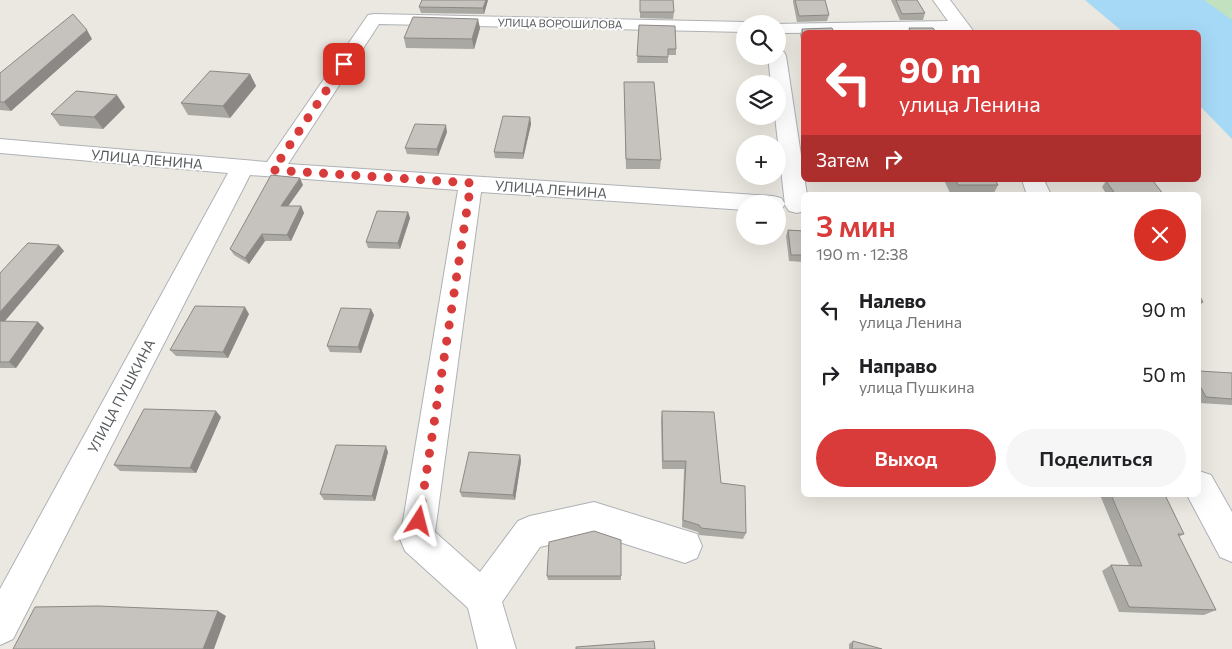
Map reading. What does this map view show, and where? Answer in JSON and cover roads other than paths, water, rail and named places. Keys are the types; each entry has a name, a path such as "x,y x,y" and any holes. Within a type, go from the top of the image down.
{"street":[{"path":"941,0 962,29"},
{"name":"УЛИЦА ВОРОШИЛОВА","path":"273,170 374,19 736,27"},
{"path":"786,28 962,29"},
{"path":"778,65 793,205"},
{"name":"УЛИЦА ЛЕНИНА","path":"0,146 273,170 736,201"},
{"name":"УЛИЦА ПУШКИНА","path":"0,626 242,167"},
{"path":"471,183 417,539 483,598 497,649"},
{"path":"1201,490 1232,546"},
{"path":"483,598 530,533 594,518 685,546"}],"water":[{"path":"1085,0 1204,0 1232,20 1232,139 1201,107 1201,30 1121,30"}]}
